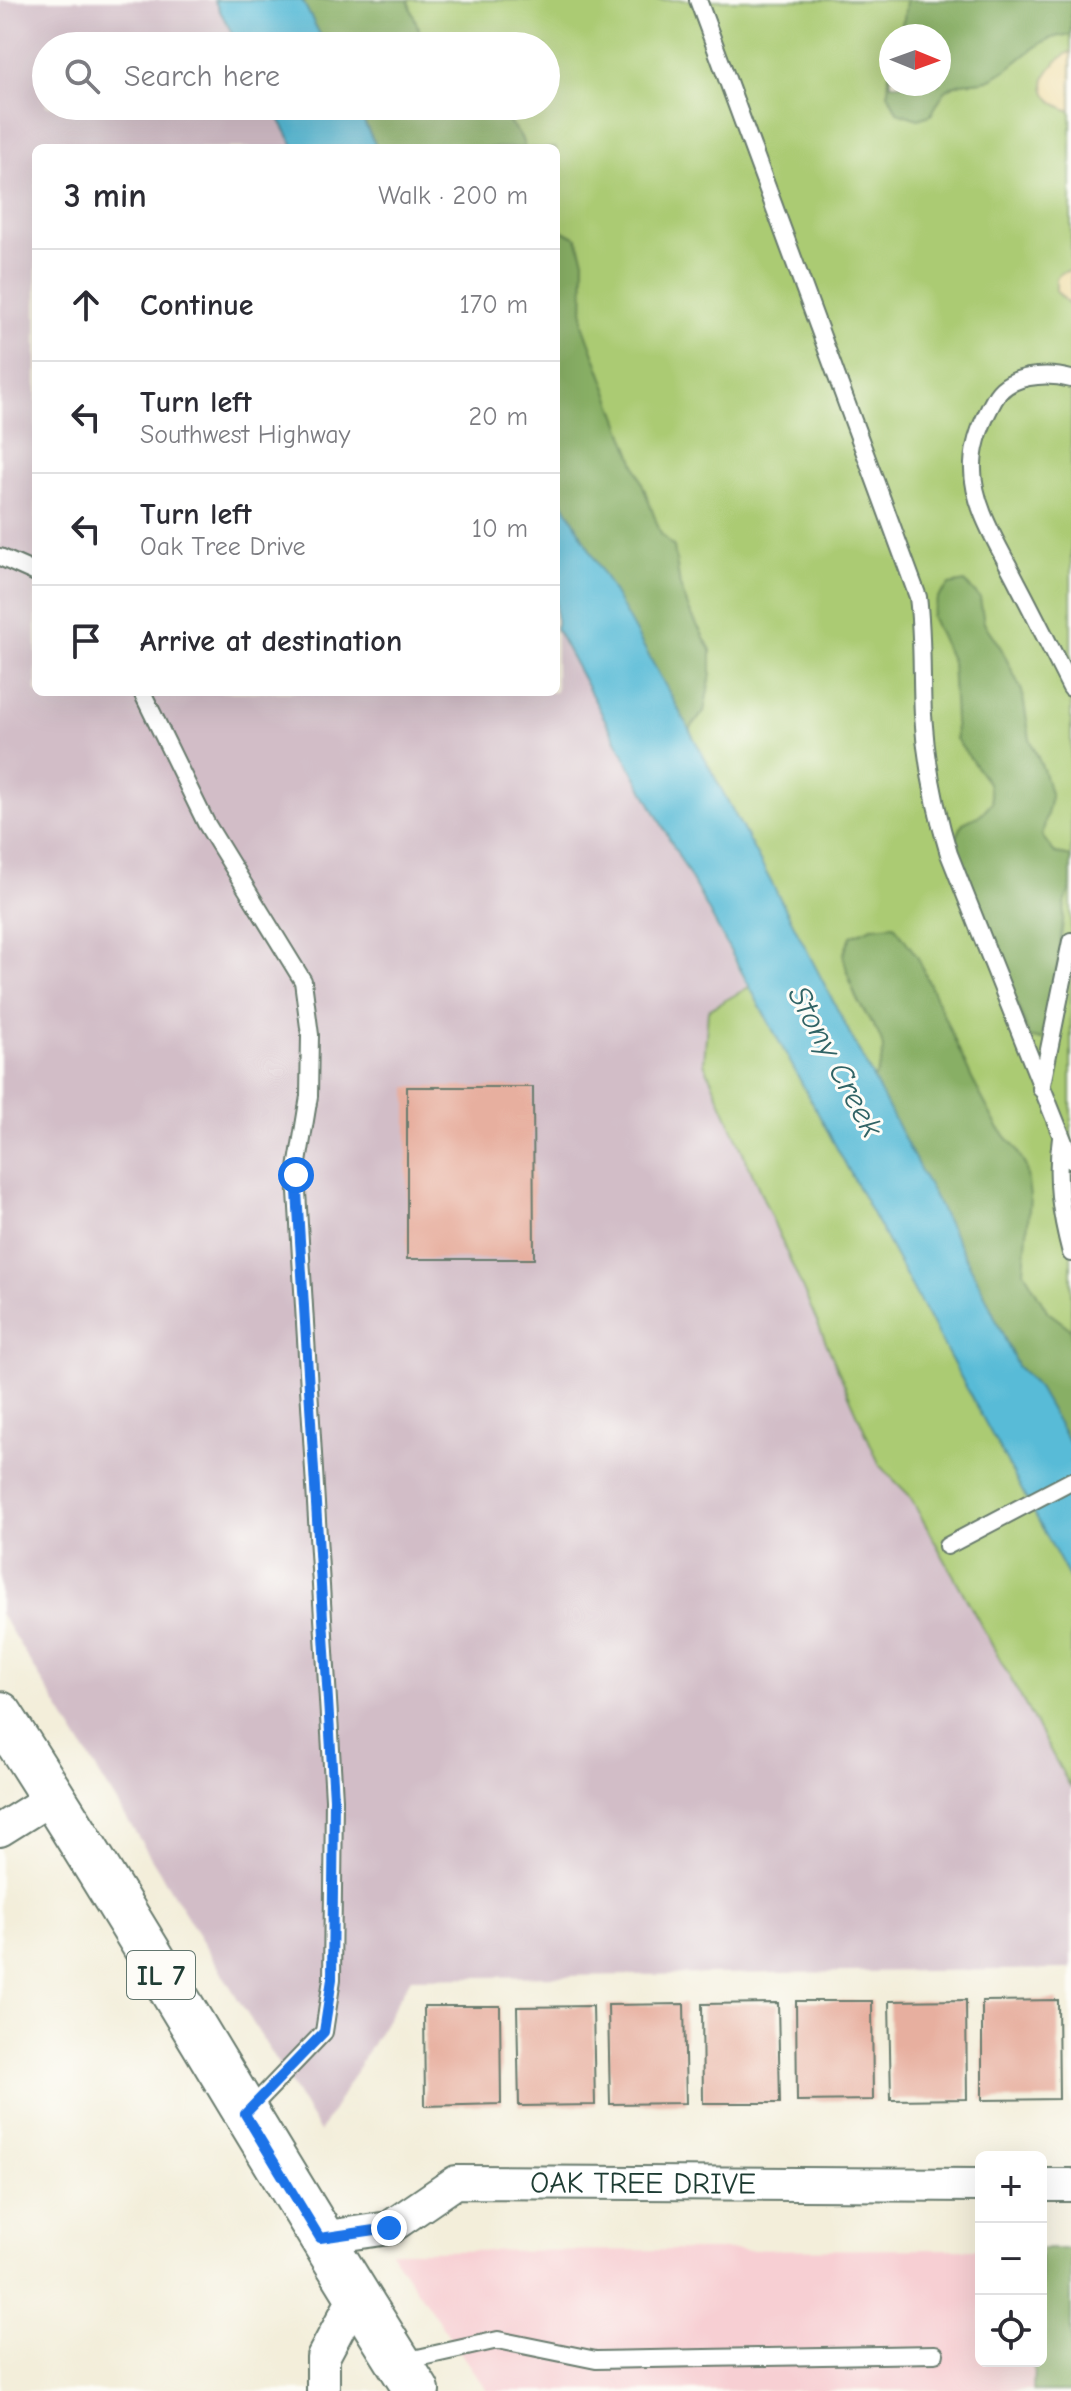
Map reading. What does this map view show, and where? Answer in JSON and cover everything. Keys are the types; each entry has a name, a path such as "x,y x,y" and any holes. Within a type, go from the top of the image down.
{"main road":[{"name":"IL 7","path":"0,1714 408,2377"}],"street":[{"path":"0,1830 53,1797"},
{"name":"OAK TREE DRIVE","path":"320,2238 389,2228 456,2182 975,2185"},
{"path":"1047,2185 1071,2185"},
{"path":"323,2391 323,2357 356,2295"}],"lane":[{"path":"698,0 918,597 923,634 924,725 935,809 949,854 1071,1160"},
{"path":"1071,379 1034,375 997,393 976,437 973,466 978,499 996,541 1071,688"},
{"path":"0,557 32,571"},
{"path":"144,696 206,823 303,981 310,1035 309,1096 296,1175 334,1799 332,1979 324,2032 245,2114"},
{"path":"1041,1091 1071,941"},
{"path":"1061,1137 1057,1168 1063,1224 1071,1253"},
{"path":"947,1546 1071,1481"},
{"path":"408,2377 498,2340 596,2360 935,2354"}],"shaded area":[{"path":"0,0 214,0 231,32 32,32 32,120 280,120 293,144 32,144 32,696 560,696 560,636 748,987 708,1010 704,1063 880,1466 909,1495 1071,1788 1071,1969 411,1978 320,2132 0,1613"},
{"path":"975,2249 975,2367 1034,2367 1033,2390 487,2391 390,2251"}],"green space":[{"path":"302,0 1071,0 1071,1788 909,1495 880,1466 704,1063 708,1010 808,954 675,703 560,496 560,144 375,144 363,120 560,120 560,32 319,32"},
{"path":"302,0 408,0 420,32 319,32"},
{"path":"906,0 1071,0 1071,35 1059,36 1038,45 990,79 951,88 951,24 902,24"},
{"path":"889,96 942,96 931,115 918,119 897,112"},
{"path":"363,120 507,120 524,144 375,144"},
{"path":"560,229 577,238 584,260 583,324 661,534 674,547 680,586 690,612 711,650 711,674 704,712 689,730 560,496"},
{"path":"965,582 980,598 984,623 1001,648 1022,691 1030,739 1051,797 1042,836 1055,853 1071,857 1071,885 1065,904 1058,963 1042,1040 1029,1037 989,925 962,872 956,839 963,823 980,815 992,802 988,783 956,739 952,662 931,616 938,597 949,585"},
{"path":"894,925 917,956 972,1079 997,1126 1015,1147 1026,1167 1030,1197 1024,1271 1048,1312 1071,1329 1071,1446 1038,1388 1017,1366 983,1291 873,1081 883,1048 856,998 843,955 851,936 872,927"},
{"path":"1047,2249 1071,2249 1071,2391 1033,2391 1034,2367 1047,2367"}],"sand":[{"path":"1071,51 1071,111 1050,98 1044,83 1052,66"},
{"path":"1071,270 1071,306 1056,291 1056,278"}],"water":[{"path":"214,0 302,0 319,32 231,32"},
{"path":"280,120 363,120 375,144 293,144"},
{"name":"Stony Creek","path":"560,496 784,906 983,1291 1017,1366 1038,1388 1071,1446 1071,1581 560,636"}],"building":[{"path":"407,1087 533,1087 534,1259 407,1259"},
{"path":"966,2000 967,2099 891,2100 889,2001"},
{"path":"1058,2000 1059,2099 982,2100 982,2001"},
{"path":"796,2001 872,2001 873,2100 797,2101"},
{"path":"778,2003 780,2103 703,2103 702,2004"},
{"path":"684,2004 686,2103 610,2104 608,2005"},
{"path":"424,2006 500,2006 501,2104 425,2106"},
{"path":"593,2006 595,2105 519,2106 517,2007"}],"route":[{"path":"296,1175 334,1799 332,1979 324,2032 245,2114 320,2238 389,2228"}]}
